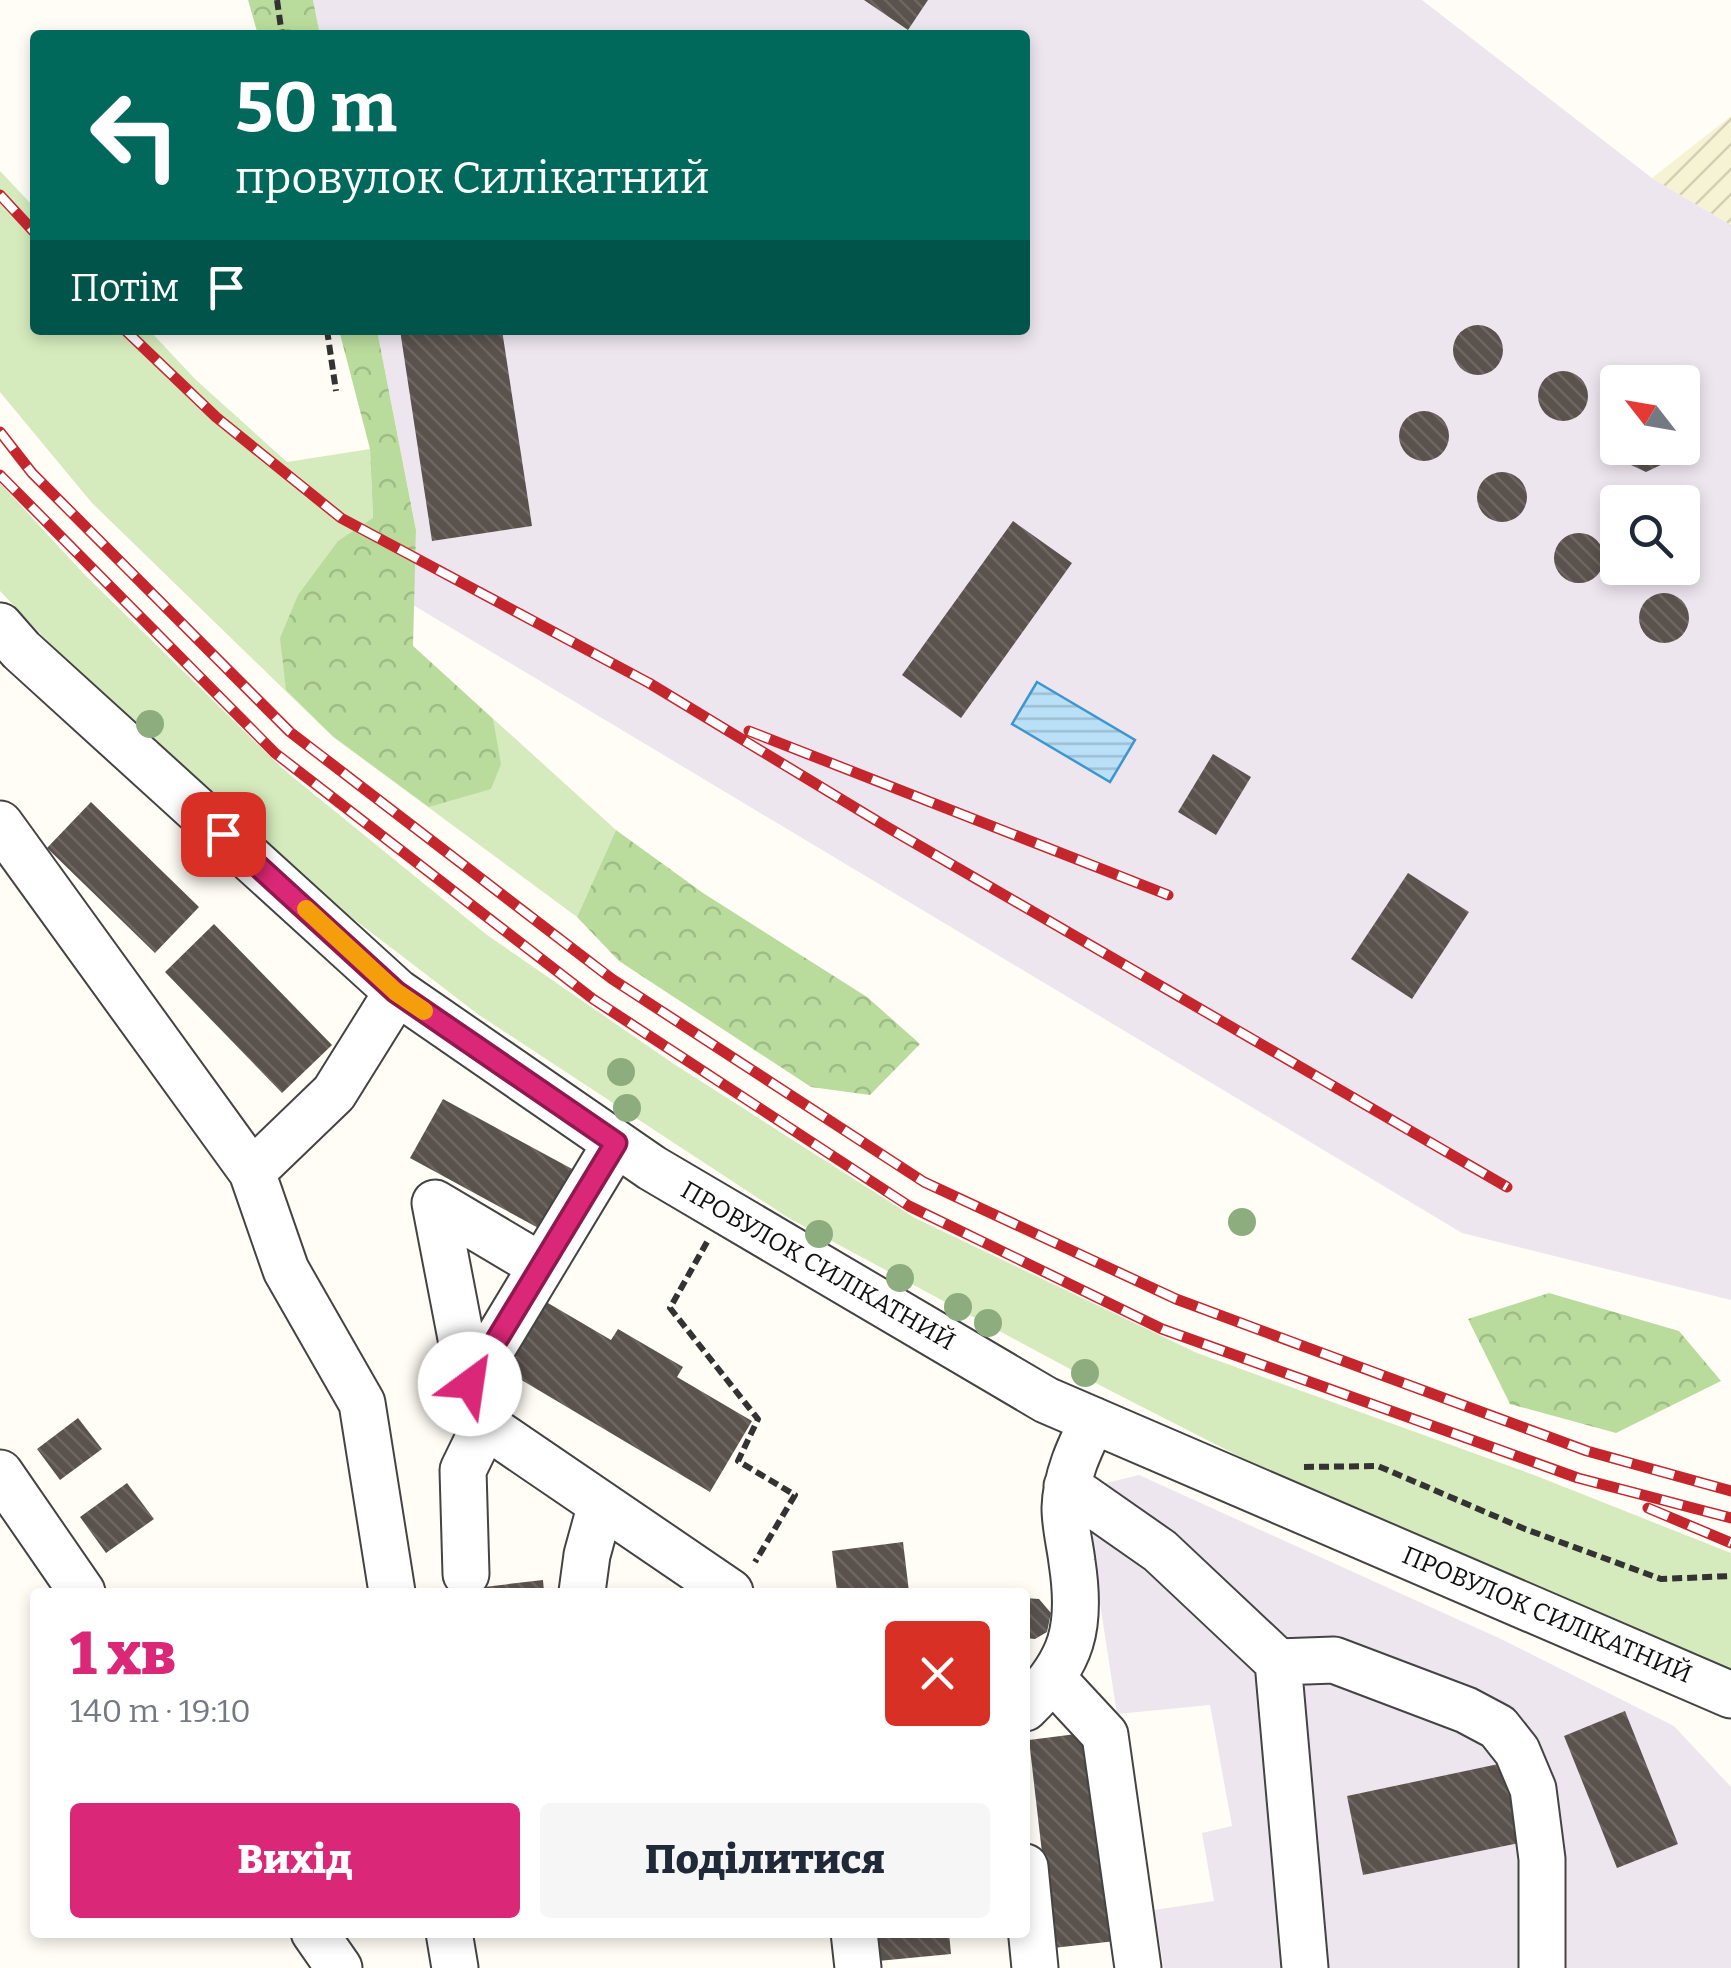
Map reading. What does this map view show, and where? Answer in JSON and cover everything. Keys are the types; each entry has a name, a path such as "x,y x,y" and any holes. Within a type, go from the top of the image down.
{"street":[{"name":"ПРОВУЛОК СИЛІКАТНИЙ","path":"7,648 396,992 616,1143 725,1211 1046,1400 1731,1694"},
{"path":"0,824 252,1172 286,1270 362,1404 391,1588"},
{"path":"252,1172 334,1093 396,992"},
{"path":"466,1574 462,1470 478,1405 541,1266 616,1143"},
{"path":"541,1266 435,1203 478,1405 601,1504 738,1584"},
{"path":"1093,1420 1074,1460 1067,1486 1065,1512 1078,1601 1072,1643 1039,1694 1105,1735 1138,1968"},
{"path":"0,1473 79,1588"},
{"path":"1067,1486 1160,1551 1278,1662 1304,1968"},
{"path":"583,1588 601,1504"},
{"path":"1278,1662 1334,1660 1466,1710 1498,1727 1517,1751 1533,1789 1542,1859 1542,1968"},
{"path":"1030,1913 1036,1968"},
{"path":"318,1938 338,1968"},
{"path":"450,1938 456,1968"},
{"path":"855,1938 858,1968"}],"path":[{"path":"276,0 281,30"},
{"path":"328,335 336,391"},
{"path":"725,1211 670,1308 758,1419 738,1461 795,1496 738,1584"},
{"path":"1300,1467 1378,1466 1525,1530 1661,1579 1731,1576"}],"shaded area":[{"path":"313,0 1422,0 1652,178 1731,225 1731,1300 1462,1233 413,605 416,529 378,335 1030,335 1030,30 319,30"},
{"path":"1731,116 1731,225 1652,178"},
{"path":"1139,1475 1501,1639 1674,1726 1731,1787 1731,1968 1164,1968 1154,1910 1214,1901 1202,1833 1232,1826 1210,1705 1117,1714 1093,1558 1094,1486"}],"green space":[{"path":"248,0 313,0 319,30 257,30"},
{"path":"0,171 30,203 30,335 154,335 196,380 287,462 370,449 373,519 339,542 413,605 413,646 616,830 577,917 333,737 92,503 0,392"},
{"path":"340,335 378,335 416,530 413,646 493,719 501,764 491,789 429,807 334,737 286,690 280,638 298,595 338,541 373,518 370,449"},
{"path":"0,483 84,574 283,769 487,935 674,1064 915,1218 1197,1353 1534,1475 1731,1553 1731,1671 1260,1467 1109,1390 787,1217 479,1015 321,894 93,689 0,591"},
{"path":"616,830 703,893 867,997 920,1044 870,1095 811,1087 619,961 577,917"},
{"path":"1549,1293 1679,1331 1721,1381 1616,1433 1510,1404 1468,1319"}],"water":[{"path":"1037,682 1135,740 1110,782 1012,724"}],"building":[{"path":"864,0 928,0 908,30"},
{"path":"1478,325 1496,332 1503,350 1496,368 1478,375 1460,368 1453,350 1460,332"},
{"path":"401,335 503,335 532,526 432,541"},
{"path":"1563,371 1581,378 1588,396 1581,414 1563,421 1545,414 1538,396 1545,378"},
{"path":"1424,411 1442,418 1449,436 1442,454 1424,461 1406,454 1399,436 1406,418"},
{"path":"1631,465 1661,465 1646,472"},
{"path":"1502,472 1520,479 1527,497 1520,515 1502,522 1484,515 1477,497 1484,479"},
{"path":"1013,521 1072,563 961,718 902,675"},
{"path":"1579,533 1597,540 1597,576 1579,583 1561,576 1554,558 1561,540"},
{"path":"1664,593 1682,600 1689,618 1682,636 1664,643 1646,636 1639,618 1646,600"},
{"path":"1213,754 1251,777 1216,835 1178,812"},
{"path":"91,802 199,907 155,953 47,848"},
{"path":"1408,873 1469,912 1412,999 1351,959"},
{"path":"214,924 332,1045 282,1093 165,972"},
{"path":"443,1099 574,1170 542,1230 410,1158"},
{"path":"536,1296 611,1340 618,1329 683,1367 677,1377 752,1421 710,1492 496,1365"},
{"path":"78,1418 102,1449 60,1480 37,1449"},
{"path":"127,1483 154,1519 106,1553 80,1517"},
{"path":"903,1542 909,1588 837,1588 832,1551"},
{"path":"543,1580 544,1588 475,1588"},
{"path":"1030,1598 1039,1599 1051,1613 1047,1632 1030,1638"},
{"path":"1625,1711 1678,1844 1617,1868 1564,1736"},
{"path":"1092,1732 1116,1941 1053,1948 1030,1740"},
{"path":"1508,1762 1524,1842 1363,1875 1347,1796"},
{"path":"876,1938 950,1938 951,1954 878,1961"}],"railway":[{"path":"0,195 30,228"},
{"path":"130,335 216,417 341,518 649,683 887,827 1507,1187"},
{"path":"0,432 32,473 290,732 612,979 924,1182 1176,1299 1587,1451 1731,1491"},
{"path":"0,475 275,753 593,999 909,1206 1162,1329 1578,1478 1731,1518"},
{"path":"749,731 1168,895"},
{"path":"1648,1508 1731,1543"}],"slow traffic":[{"path":"306,909 396,992 424,1011"}],"route":[{"path":"223,834 396,992 616,1143 470,1384"}]}
